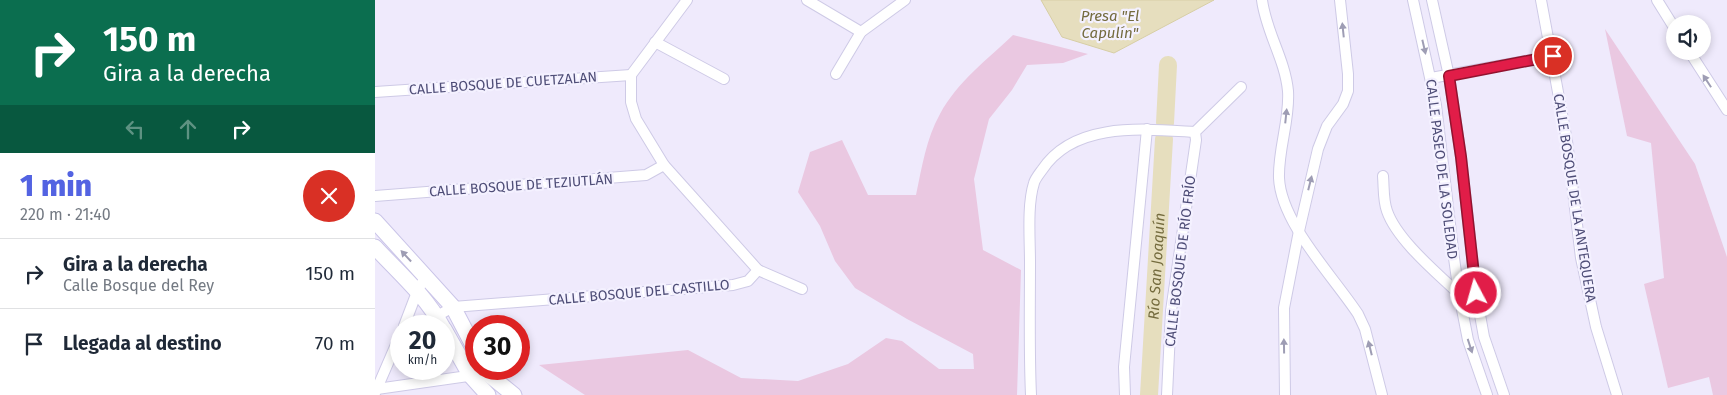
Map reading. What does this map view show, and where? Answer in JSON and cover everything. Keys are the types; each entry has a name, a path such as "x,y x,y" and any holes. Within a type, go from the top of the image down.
{"main road":[{"path":"375,221 453,307 465,330"},
{"path":"375,247 417,292 434,315"},
{"path":"455,349 465,366"},
{"path":"474,380 488,395"},
{"path":"497,380 513,395"}],"street":[{"path":"687,0 631,75 631,102 636,119 664,165 758,270 802,289"},
{"path":"807,0 861,32"},
{"path":"836,74 861,32 905,0"},
{"path":"1262,0 1264,14 1282,64 1288,92 1279,177 1281,194 1299,230 1358,314 1365,329 1382,395"},
{"path":"1285,395 1284,308 1299,230 1318,149 1327,126 1343,104 1348,91 1340,0"},
{"name":"CALLE PASEO DE LA SOLEDAD","path":"1413,0 1437,105 1453,258 1459,294 1468,340 1487,395"},
{"name":"CALLE PASEO DE LA SOLEDAD","path":"1432,0 1449,76 1461,157 1476,293 1484,337 1504,395"},
{"name":"CALLE BOSQUE DE LA ANTEQUERA","path":"1541,0 1553,56 1567,141 1581,258 1596,327 1617,395"},
{"path":"1657,0 1666,15"},
{"path":"655,42 724,78"},
{"path":"1431,78 1553,56"},
{"path":"1695,60 1727,110"},
{"name":"CALLE BOSQUE DE CUETZALAN","path":"375,92 631,75"},
{"path":"1031,395 1030,213 1034,183 1047,162 1065,146 1105,132 1147,129 1195,132 1241,87"},
{"path":"1125,395 1124,367 1147,129"},
{"name":"CALLE BOSQUE DE RÍO FRÍO","path":"1167,395 1171,311 1196,140 1195,132"},
{"name":"CALLE BOSQUE DE TEZIUTLÁN","path":"375,196 646,175 664,165"},
{"path":"1383,176 1387,211 1395,228 1431,268 1459,294"},
{"name":"CALLE BOSQUE DEL CASTILLO","path":"453,307 733,285 749,281 758,270"},
{"path":"408,315 425,277"},
{"path":"447,315 453,307"},
{"path":"376,392 390,359"},
{"path":"376,392 465,376"}],"shaded area":[{"path":"1605,29 1695,164 1727,257 1727,395 1713,395 1709,377 1668,388 1644,284 1664,278 1651,143 1627,136"},
{"path":"1013,35 1088,54 1063,63 1027,65 1012,90 989,119 974,179 983,250 1021,270 1017,395 585,395 539,365 688,350 741,378 798,381 848,364 886,338 902,341 939,369 974,369 973,354 907,319 855,288 835,261 820,226 798,192 810,152 842,140 868,195 916,195 928,143 935,124 947,102 964,81"}],"water":[{"name":"Presa \"El Capulín\"","path":"1041,0 1214,0 1114,53 1062,37"}],"waterway":[{"name":"Río San Joaquín","path":"1165,123 1168,65"},
{"name":"Río San Joaquín","path":"1149,395 1164,139"}],"route":[{"path":"1476,293 1461,157 1449,76 1553,56"}]}
